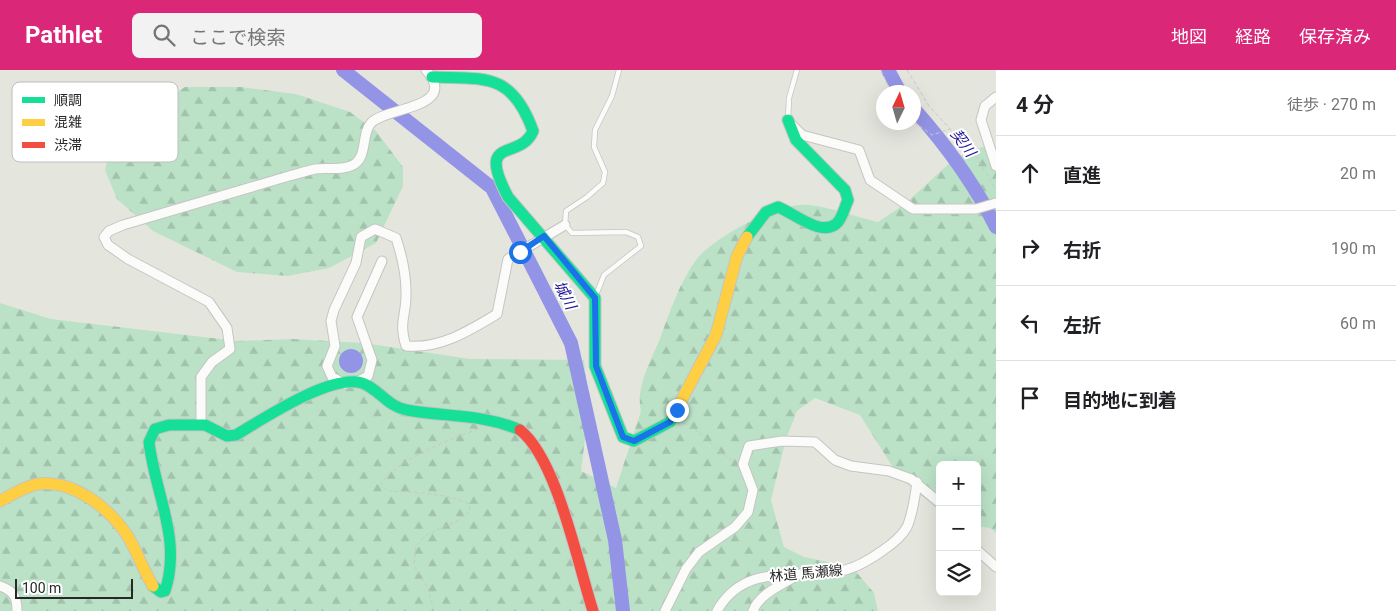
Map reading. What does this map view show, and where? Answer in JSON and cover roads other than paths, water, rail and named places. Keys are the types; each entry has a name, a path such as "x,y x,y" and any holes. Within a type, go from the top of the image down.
{"street":[{"path":"201,422 202,378 212,362 230,349 227,328 209,302 128,259 108,245 104,237 109,231 123,225 289,176 316,169 340,168 354,164 361,157 368,126 382,115 418,106 429,99 434,91 429,73 500,82 514,97 528,117 533,131 530,138 521,144 506,149 498,156 496,162 498,178 508,196 595,298 596,366 623,437 634,441 670,422 716,335 737,256 752,229 766,212 778,207 792,212 813,226 826,228 838,222 848,200 845,190 796,140 788,120"},
{"path":"996,97 984,106 981,120 996,166"},
{"path":"788,120 802,135 859,150 870,180 913,209 976,209 996,203"},
{"path":"565,225 508,259 498,314 463,334 424,348 406,346 401,330 406,294 404,264 396,238 375,229 361,237 356,262 334,310 331,321 335,346 327,366 332,377 350,383 370,386 388,405 403,410 476,418 514,427 529,436 541,456 557,496 593,611"},
{"path":"0,500 37,484 50,483 66,487 86,497 122,528 154,587 161,592 165,591 171,582 172,548 168,518 149,455 149,437 153,430 163,425 201,422 221,431 227,436 236,435 297,400 368,376 372,360 357,317 382,260"},
{"path":"665,611 686,569 699,552 735,527 748,512 753,490 743,464 749,446 782,441 815,442 835,460 851,466 889,471 917,482 936,499"},
{"name":"林道 馬瀬線","path":"718,611 736,590 752,580 770,574 800,574 846,570 872,558 889,546 906,528 914,505 917,482"},
{"path":"978,551 996,567"},
{"path":"753,611 755,605 773,590 800,574"},
{"path":"0,586 13,593 17,600 17,611"}],"lane":[{"path":"595,298 604,275 641,246 638,237 626,232 572,233 565,225 566,211 587,197 603,183 605,172 594,147 596,130 612,96 619,70"},
{"path":"788,120 789,98 797,70"}],"water":[{"path":"351,349 356,350 362,356 362,366 356,372 351,373 346,372 340,366 339,361 340,356 346,350"}],"waterway":[{"name":"城川","path":"343,70 492,188 571,343 615,540 623,611"},
{"name":"契川","path":"888,70 896,85"},
{"name":"契川","path":"921,117 959,165 979,195 996,227"}]}
